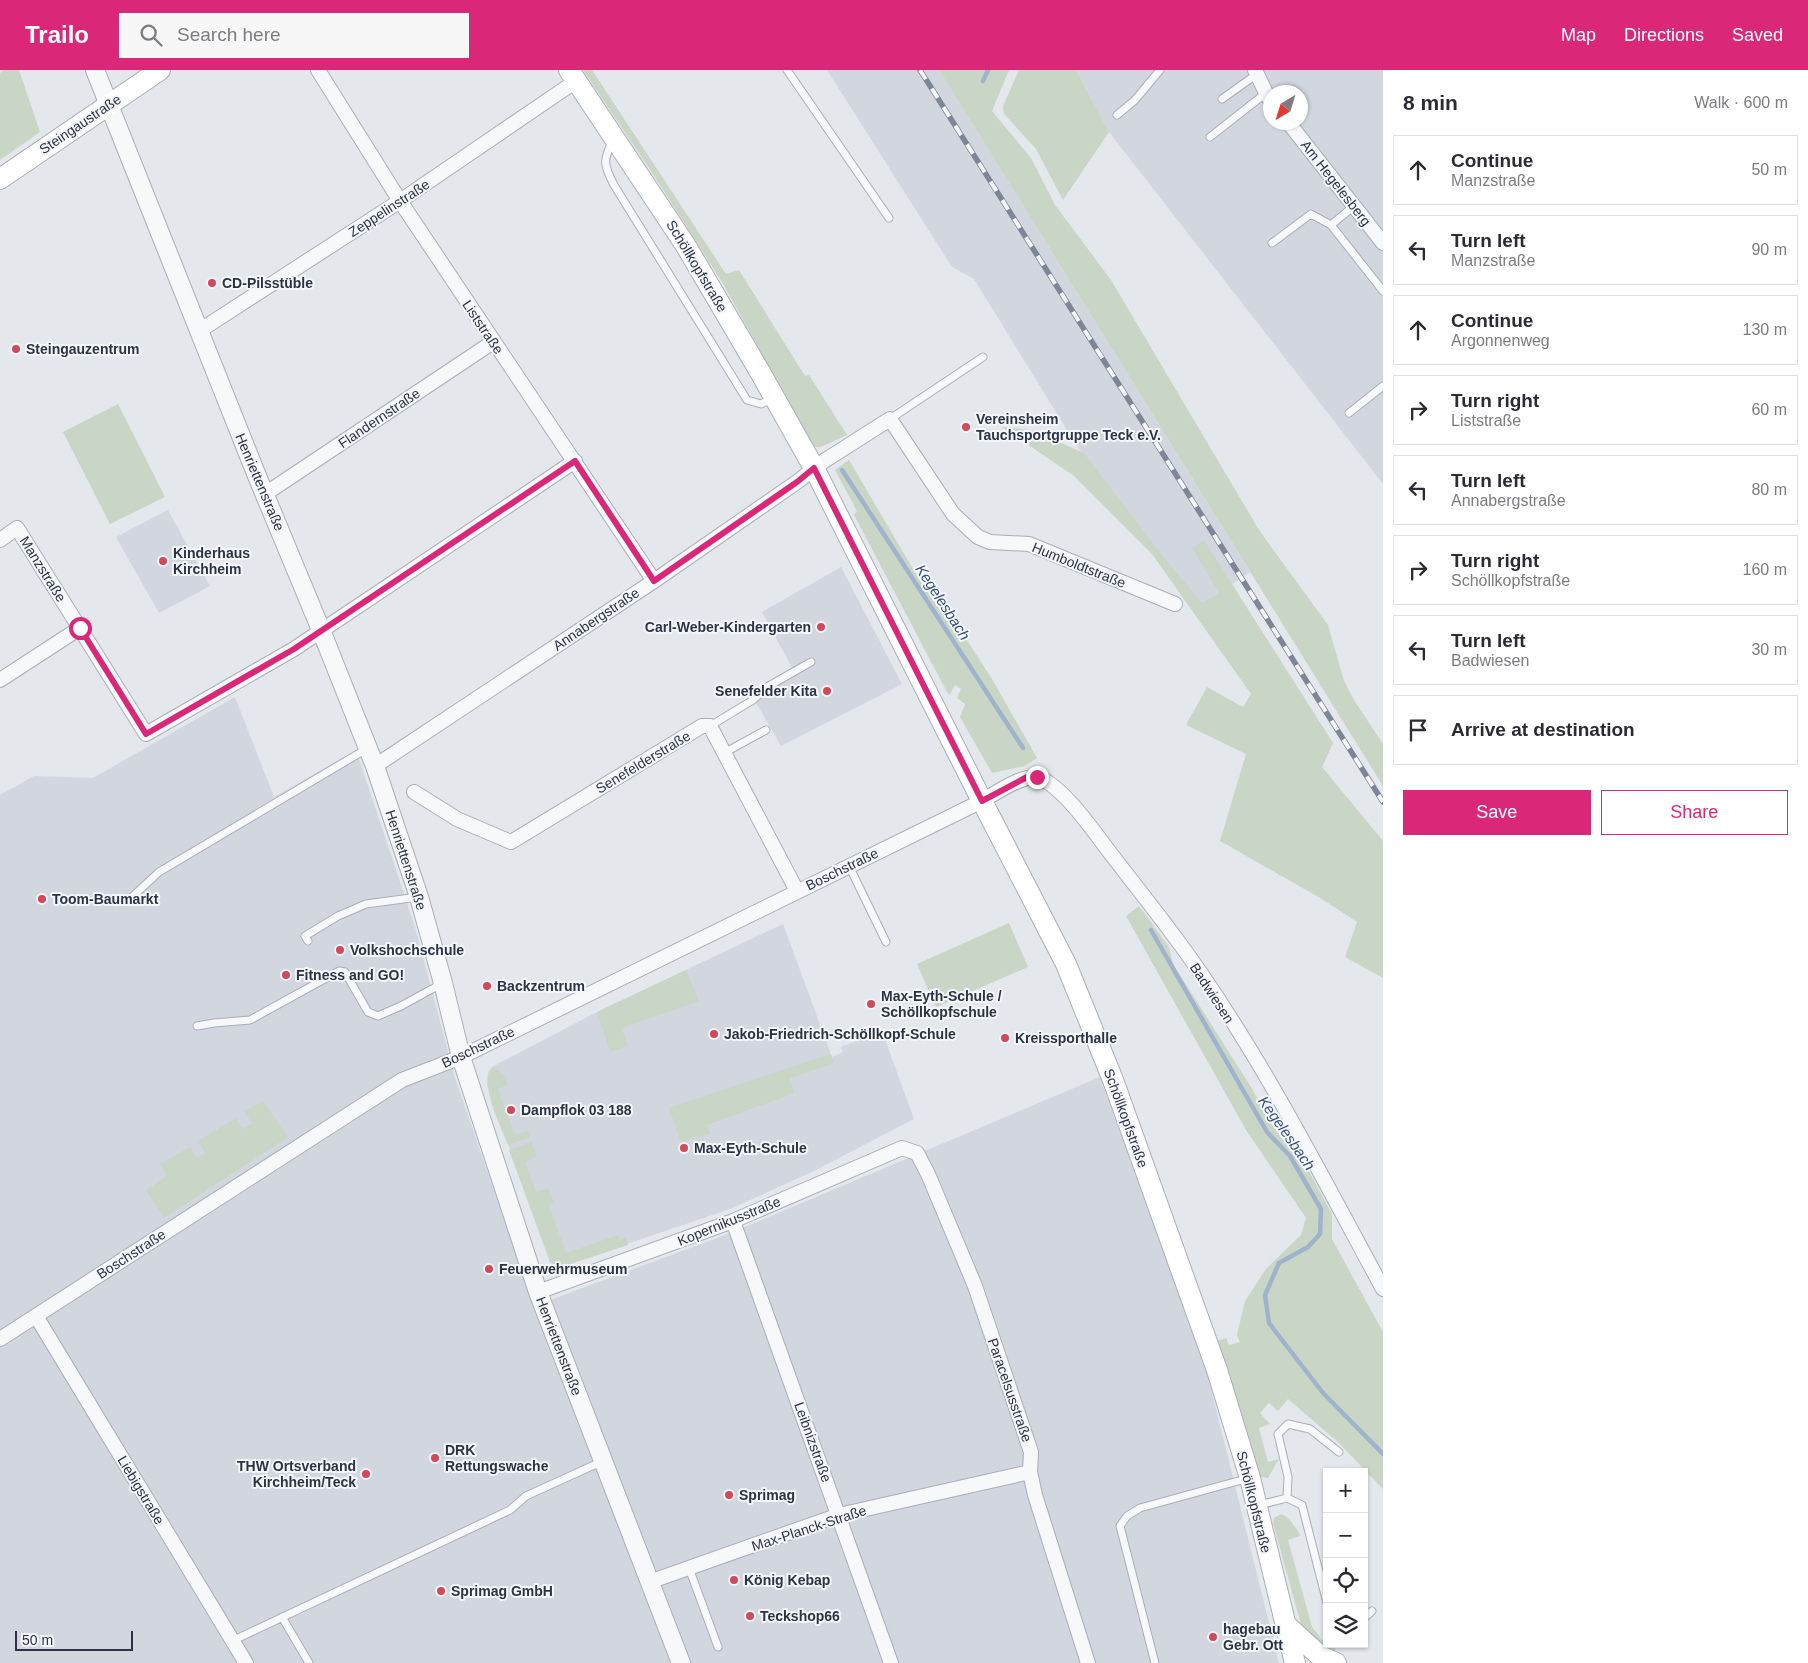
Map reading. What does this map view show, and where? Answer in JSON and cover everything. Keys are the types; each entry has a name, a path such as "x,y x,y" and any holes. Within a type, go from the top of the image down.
{"main road":[{"name":"Steingaustraße","path":"0,179 160,70"},
{"name":"Schöllkopfstraße","path":"573,76 686,246 814,468 1066,964 1111,1075 1217,1370 1250,1478 1295,1663"},
{"path":"1285,1624 1320,1656 1336,1663"}],"street":[{"name":"Henriettenstraße","path":"95,70 198,331 368,748 419,897 461,1056 538,1292 681,1663"},
{"name":"Liststraße","path":"318,70 400,201 654,581"},
{"path":"1256,72 1263,87"},
{"name":"Zeppelinstraße","path":"198,331 400,201 573,76"},
{"name":"Am Hegelesberg","path":"1294,130 1383,243"},
{"name":"Flandernstraße","path":"265,494 493,342"},
{"path":"814,468 890,419"},
{"name":"Humboldtstraße","path":"890,419 953,514 978,537 990,542 1029,544 1175,604"},
{"path":"321,630 575,461"},
{"name":"Annabergstraße","path":"374,766 654,581 797,482 814,468"},
{"name":"Manzstraße","path":"0,540 17,528 146,734 294,649 321,630"},
{"path":"0,680 80,628"},
{"name":"Senefelderstraße","path":"414,792 457,819 511,842 702,726 710,726"},
{"path":"710,726 797,891"},
{"name":"Badwiesen","path":"982,801 1027,777 1037,777 1049,782 1059,790 1089,826 1200,972 1252,1054 1321,1174 1383,1289"},
{"name":"Boschstraße","path":"0,1339 402,1080 461,1056 982,801"},
{"name":"Kopernikusstraße","path":"538,1292 733,1221 902,1148 917,1153"},
{"name":"Paracelsusstraße","path":"917,1153 928,1174 975,1286 1031,1452 1030,1472 1035,1495 1088,1663"},
{"name":"Leibnizstraße","path":"733,1221 891,1663"},
{"name":"Liebigstraße","path":"36,1316 246,1663"},
{"name":"Max-Planck-Straße","path":"649,1582 839,1515 1030,1472"}],"lane":[{"path":"787,70 889,218"},
{"path":"1117,115 1135,100 1160,70"},
{"path":"1222,98 1256,72"},
{"path":"1210,137 1263,100"},
{"path":"614,137 605,156 606,166 614,185 747,400 761,404 774,397"},
{"path":"1331,224 1354,206"},
{"path":"1272,243 1311,214 1331,224 1383,291"},
{"path":"890,419 983,358"},
{"path":"1348,413 1383,386"},
{"path":"710,726 753,700 767,687 811,662"},
{"path":"724,753 766,730"},
{"path":"130,898 158,872 368,748"},
{"path":"849,866 886,942"},
{"path":"308,941 305,936 338,916 366,904 419,897"},
{"path":"197,1026 250,1020 325,976 339,971 345,972 368,1012 378,1016 443,983"},
{"path":"1287,1498 1288,1478 1278,1434 1288,1424 1310,1429 1339,1452"},
{"path":"232,1641 510,1510 526,1496 603,1461"},
{"path":"1155,1663 1120,1526 1127,1516 1140,1508 1250,1478"},
{"path":"1257,1506 1287,1498 1302,1504 1323,1587"},
{"path":"689,1568 718,1648"},
{"path":"1368,1615 1372,1612"},
{"path":"282,1617 308,1663"}],"shaded area":[{"path":"827,70 939,70 1250,572 1197,608 1083,456 974,279 952,267"},
{"path":"1076,70 1383,70 1383,484 1109,132"},
{"name":"Kinderhaus Kirchheim","path":"168,510 210,586 159,613 116,537"},
{"path":"841,567 902,684 781,746 754,699 796,675 762,612"},
{"path":"235,697 274,797 356,750 415,927 455,1078 534,1306 733,1232 1100,1077 1206,1369 1279,1663 0,1663 0,795 34,776 93,778"},
{"name":"Max-Eyth-Schule","path":"783,924 832,1057 843,1052 841,1047 882,1031 914,1119 812,1172 730,1209 562,1266 551,1263 487,1086 488,1073 492,1067 597,1012"}],"green space":[{"path":"4,70 19,70 40,132 0,160 0,73"},
{"path":"583,70 592,70 726,274 739,270 805,376 809,375 847,435 821,447 815,447 811,442 722,282 653,174"},
{"path":"939,70 1009,70 992,111 1031,158 1055,205 1111,280 1259,530 1328,625 1344,681 1383,744 1383,786"},
{"path":"1019,70 1076,70 1109,132 1063,200 1036,149 1004,114 1003,106"},
{"path":"118,404 165,497 110,524 63,432"},
{"path":"1002,427 1031,430 1084,453 1162,555 1202,603 1219,593 1192,548 1204,540 1333,743 1322,767 1383,841 1383,978 1345,957 1357,922 1322,899 1220,841 1246,754 1186,725 1207,687 1243,707 1251,694 1152,554 1074,476"},
{"path":"849,460 926,591 941,600 992,679 1037,758 1025,766 992,773 960,717 965,704 957,698 961,689 955,685 950,694 948,694 854,515 857,511 835,470"},
{"path":"1139,906 1169,947 1173,964 1251,1087 1273,1127 1298,1151 1332,1214 1332,1239 1383,1332 1383,1489 1368,1473 1368,1468 1363,1468 1338,1442 1288,1399 1278,1411 1269,1403 1260,1413 1270,1424 1259,1428 1268,1462 1279,1459 1268,1478 1261,1477 1258,1473 1217,1341 1226,1338 1229,1345 1240,1342 1237,1335 1245,1301 1266,1269 1301,1235 1306,1218 1246,1130 1126,916"},
{"path":"1009,923 1028,967 936,1007 917,964"},
{"path":"686,970 699,1001 622,1028 628,1046 610,1052 597,1012"},
{"path":"831,1054 833,1063 789,1079 795,1093 707,1125 710,1134 681,1142 669,1108"},
{"path":"493,1067 503,1074 508,1085 498,1089 515,1135 528,1131 530,1137 508,1145 496,1117 489,1093 489,1073"},
{"path":"263,1101 288,1137 164,1218 146,1190 167,1176 160,1164 190,1147 197,1158 205,1153 198,1141 236,1118 243,1129 252,1123 244,1112"},
{"path":"532,1142 537,1157 525,1162 536,1192 548,1188 554,1203 549,1205 566,1253 618,1235 620,1240 626,1237 628,1245 561,1267 550,1262 509,1150"},
{"path":"1281,1514 1287,1517 1300,1536 1288,1540 1312,1627 1323,1639 1323,1647 1302,1628 1273,1523 1274,1518"},
{"path":"1324,1648 1336,1648 1333,1656"}],"waterway":[{"name":"Kegelesbach","path":"983,81 988,70"},
{"name":"Kegelesbach","path":"842,470 1023,748"},
{"name":"Kegelesbach","path":"1151,930 1267,1132 1290,1156 1321,1209 1320,1234 1308,1247 1279,1263 1265,1295 1269,1323 1323,1393 1383,1454"}],"railway":[{"path":"920,70 1383,802"}],"place":[{"name":"CD-Pilsstüble","path":"212,283"},
{"name":"Steingauzentrum","path":"16,349"},
{"name":"Vereinsheim Tauchsportgruppe Teck e.V.","path":"966,427"},
{"name":"Kinderhaus Kirchheim","path":"163,561"},
{"name":"Carl-Weber-Kindergarten","path":"821,627"},
{"name":"Senefelder Kita","path":"827,691"},
{"name":"Toom-Baumarkt","path":"42,899"},
{"name":"Volkshochschule","path":"340,950"},
{"name":"Fitness and GO!","path":"286,975"},
{"name":"Backzentrum","path":"487,986"},
{"name":"Max-Eyth-Schule / Schöllkopfschule","path":"871,1004"},
{"name":"Jakob-Friedrich-Schöllkopf-Schule","path":"714,1034"},
{"name":"Kreissporthalle","path":"1005,1038"},
{"name":"Dampflok 03 188","path":"511,1110"},
{"name":"Max-Eyth-Schule","path":"684,1148"},
{"name":"Feuerwehrmuseum","path":"489,1269"},
{"name":"DRK Rettungswache","path":"435,1458"},
{"name":"THW Ortsverband Kirchheim/Teck","path":"366,1474"},
{"name":"Sprimag","path":"729,1495"},
{"name":"König Kebap","path":"734,1580"},
{"name":"Sprimag GmbH","path":"441,1591"},
{"name":"Teckshop66","path":"750,1616"},
{"name":"hagebau Gebr. Ott","path":"1213,1637"}],"route":[{"path":"80,628 146,734 294,649 575,461 654,581 797,482 814,468 982,801 1027,777 1037,777"}]}
